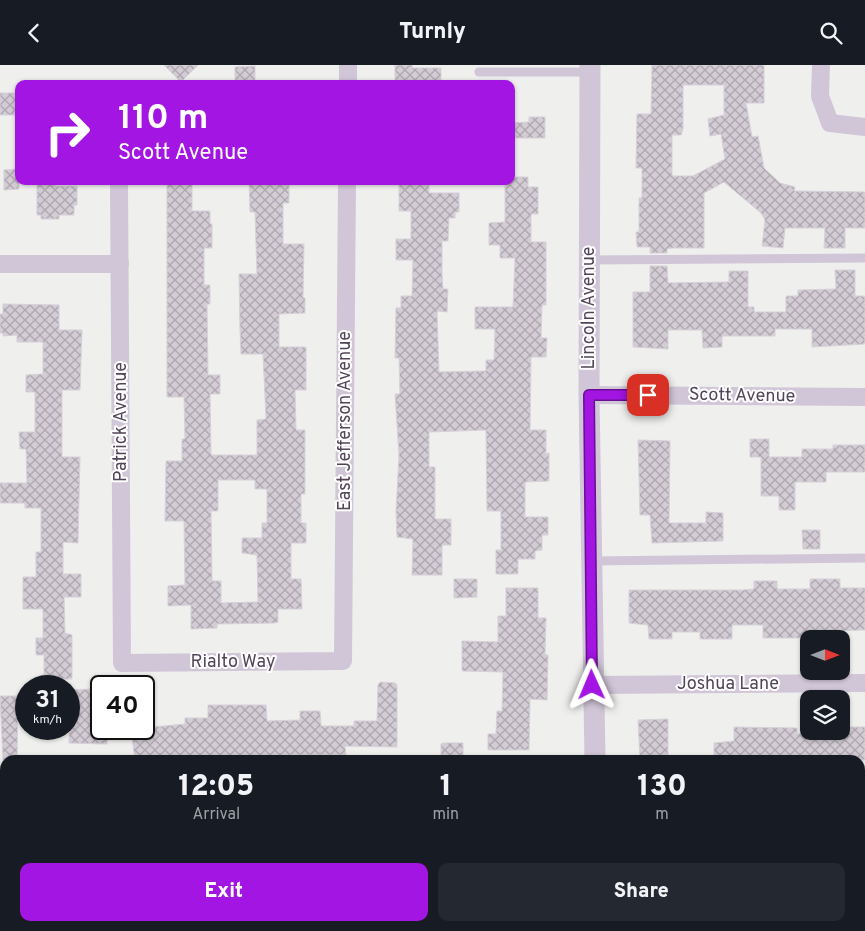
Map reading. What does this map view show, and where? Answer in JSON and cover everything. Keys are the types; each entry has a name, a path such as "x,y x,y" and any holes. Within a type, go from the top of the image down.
{"street":[{"path":"348,65 348,80"},
{"path":"821,65 820,96 830,123 865,127"},
{"name":"Lincoln Avenue","path":"590,68 589,395 592,685 595,755"},
{"name":"Patrick Avenue","path":"119,185 122,663"},
{"name":"East Jefferson Avenue","path":"343,661 347,185"},
{"path":"0,264 120,264"},
{"name":"Scott Avenue","path":"589,395 865,397"},
{"name":"Rialto Way","path":"122,663 343,661"},
{"name":"Joshua Lane","path":"592,685 865,683"}],"lane":[{"path":"479,73 590,68"},
{"path":"589,260 865,258"},
{"path":"591,561 865,559"}],"building":[{"path":"164,65 198,65 183,80 179,80"},
{"path":"395,65 412,65 412,68 441,68 441,80 395,80"},
{"path":"652,65 764,65 764,103 746,103 752,137 758,136 764,168 780,183 795,187 794,191 865,192 865,228 845,228 845,248 824,248 825,228 785,228 783,248 762,246 765,220 761,213 724,182 704,193 704,248 672,248 667,249 667,253 650,253 650,247 637,247 636,232 639,232 639,198 642,198 642,168 636,168 637,114 651,114","holes":["683,85 724,85 724,115 708,119 710,136 721,134 725,159 693,176 672,176 672,135 681,135 683,129"]},
{"path":"255,66 255,80 235,80 235,67"},
{"path":"0,93 15,93 15,115 0,115"},
{"path":"529,117 545,117 545,138 515,138 515,123 529,122"},
{"path":"15,169 15,185 19,185 19,189 4,190 4,170"},
{"path":"515,177 528,177 528,187 538,187 538,214 531,214 531,242 546,242 546,305 542,305 541,338 547,338 546,357 531,357 530,430 546,430 546,454 549,453 549,481 525,482 525,517 548,517 548,535 542,535 542,550 535,551 535,559 518,559 518,574 496,574 496,550 501,550 501,511 487,511 486,430 429,432 429,467 435,467 435,519 451,519 451,545 442,545 442,575 412,575 413,539 397,537 396,511 399,455 395,394 400,394 399,358 395,358 396,308 401,308 401,296 412,296 413,260 396,260 396,239 411,239 411,211 399,211 399,185 429,185 429,193 459,193 459,212 455,212 455,218 449,218 448,241 442,241 443,289 448,289 447,312 437,311 439,372 486,371 486,360 494,360 495,329 475,329 475,307 513,307 515,258 500,258 500,245 489,245 489,223 505,222 505,185 515,185"},
{"path":"37,185 77,186 77,205 74,205 74,215 59,215 59,219 41,219 41,215 37,215"},
{"path":"167,185 192,185 192,211 210,211 212,248 204,248 204,285 210,285 210,304 207,304 208,375 220,375 220,394 210,394 211,455 257,455 257,420 266,419 263,354 241,354 240,329 239,274 257,274 255,212 250,212 249,185 289,185 289,203 283,203 283,244 304,244 303,298 305,298 305,313 279,314 279,347 306,347 306,390 295,390 296,430 305,430 305,494 301,494 301,523 306,523 306,543 291,543 291,579 301,579 302,609 278,609 278,622 217,624 217,628 191,629 191,605 168,606 168,586 185,585 184,521 165,521 166,461 182,461 182,439 185,439 184,397 167,397","holes":["218,480 255,480 255,489 267,489 267,523 262,523 262,538 242,538 242,553 257,555 258,602 221,603 221,581 212,581 211,511 218,511"]},
{"path":"650,266 667,266 668,283 729,282 729,271 748,271 748,307 754,307 754,312 786,312 786,296 798,296 798,290 836,289 835,270 855,270 855,296 865,296 865,344 812,347 812,329 775,329 775,336 722,336 722,347 703,348 702,330 668,330 668,349 633,347 633,292 650,292"},
{"path":"3,304 59,305 59,330 82,330 80,390 62,390 62,457 80,457 78,543 63,542 63,574 81,574 81,597 64,597 65,633 72,635 72,675 44,675 44,655 36,655 36,638 43,638 43,609 23,609 23,577 36,577 36,552 41,552 41,508 25,508 25,503 0,503 0,483 27,483 26,449 20,449 19,432 35,432 35,392 26,392 26,375 43,374 43,342 17,342 17,335 3,336 3,333 0,333 0,314 3,314"},
{"path":"750,439 769,439 769,457 802,457 802,449 833,449 833,445 865,445 865,472 826,472 826,482 795,482 795,510 779,510 779,496 761,496 761,457 750,457"},
{"path":"638,440 670,441 669,523 706,523 706,512 723,513 723,541 652,543 650,515 640,515"},
{"path":"802,530 820,530 820,549 803,549"},
{"path":"454,579 477,579 477,597 454,598"},
{"path":"810,579 840,579 840,588 865,588 865,630 800,630 800,638 763,638 763,625 732,625 732,639 700,639 700,632 672,632 672,639 649,639 648,625 629,623 629,590 743,590 754,589 754,581 777,581 777,589 810,589"},
{"path":"506,588 538,588 538,618 546,618 545,655 548,655 547,700 530,699 529,750 488,750 488,734 496,734 497,711 502,711 503,672 462,671 462,641 498,642 498,616 506,616"},
{"path":"380,682 395,683 397,685 397,747 345,746 346,755 134,755 132,740 155,740 155,727 185,724 185,718 208,718 208,705 266,705 267,721 300,720 300,711 320,711 321,726 354,726 354,721 377,721 378,685"},
{"path":"90,689 90,740 107,740 107,744 69,743 69,740 80,740 80,690"},
{"path":"0,696 15,696 15,740 17,740 17,755 3,755"},
{"path":"668,719 668,755 640,755 638,720"},
{"path":"734,727 797,728 800,740 850,740 850,727 865,727 865,755 714,755 714,743 734,741"},
{"path":"463,743 463,755 441,755 441,744"}],"route":[{"path":"592,685 589,395 648,395"}]}
